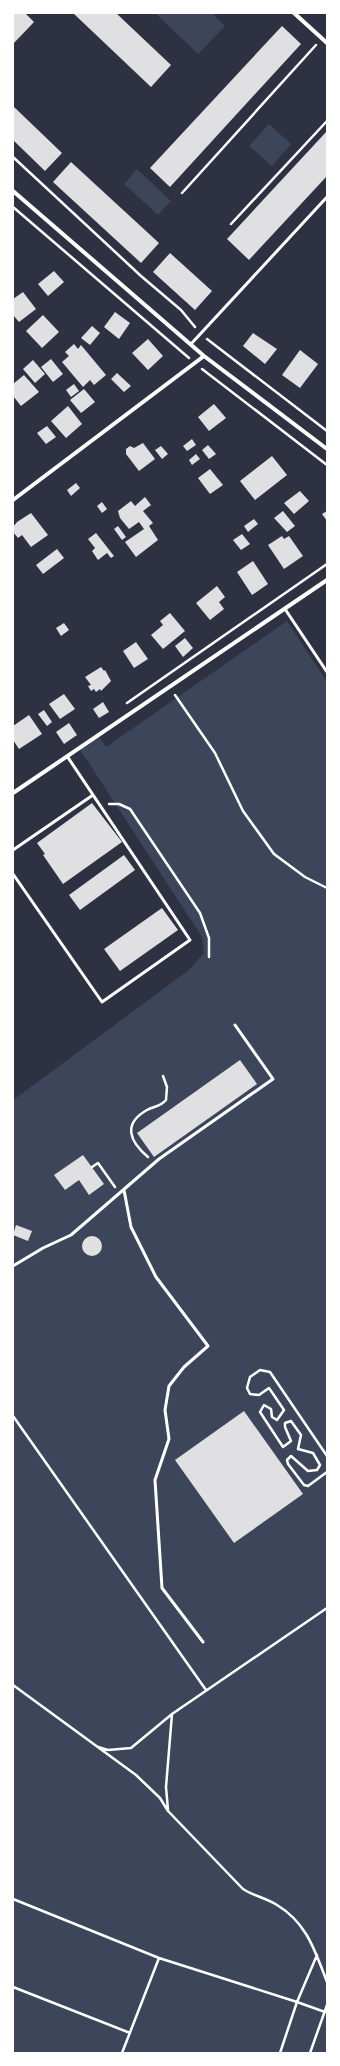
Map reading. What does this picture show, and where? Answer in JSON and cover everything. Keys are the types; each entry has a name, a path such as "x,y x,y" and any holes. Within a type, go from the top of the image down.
{"street":[{"path":"294,13 327,43"},
{"path":"13,192 204,356 327,449"},
{"path":"13,500 204,356"},
{"path":"13,793 327,580"}],"lane":[{"path":"191,344 327,197"},
{"path":"285,608 327,672"},
{"path":"13,874 102,1002 190,940 67,756"},
{"path":"13,850 93,795"},
{"path":"13,1266 43,1248 71,1235 155,1162 273,1079 235,1025"},
{"path":"124,1190 131,1228 156,1277 208,1346 184,1367 169,1386 165,1410 169,1439 155,1480 162,1588 203,1642"}],"path":[{"path":"182,193 322,38"},
{"path":"231,224 327,121"},
{"path":"13,157 141,276 181,310 201,334 327,431"},
{"path":"122,706 327,564"},
{"path":"169,686 215,753 244,811 274,854 305,877 327,888"},
{"path":"106,804 119,804 130,809 200,912 209,938 209,957"},
{"path":"155,1162 141,1151 132,1140 130,1132 133,1124 143,1113 158,1107 166,1100 167,1087 163,1076"},
{"path":"92,1167 98,1164 120,1193"},
{"path":"327,1456 270,1372 260,1370 250,1378 247,1388 250,1394 259,1395 269,1388 284,1410 277,1420 272,1417 271,1409 264,1405 260,1412 283,1447 291,1441 285,1427 285,1423 291,1421 301,1435 298,1449 313,1453 320,1464 316,1470 308,1471 291,1456 287,1460 288,1464 304,1486 308,1486 327,1472"},
{"path":"13,1416 206,1690"},
{"path":"96,1746 108,1750 131,1748 172,1714 327,1608"},
{"path":"13,1685 136,1775 160,1798 168,1811 243,1889 254,1896 276,1904 303,1926 317,1955 327,1982"},
{"path":"168,1811 166,1787 172,1714"},
{"path":"13,1899 160,1958 325,2012"},
{"path":"280,2053 297,2002 317,1955"},
{"path":"122,2053 160,1958"},
{"path":"13,1986 130,2033"},
{"path":"310,2053 327,2005"}],"shaded area":[{"path":"155,13 212,13 225,26 198,54"},
{"path":"269,124 291,144 272,166 249,146"},
{"path":"137,169 171,201 158,215 124,184"},
{"path":"287,621 327,682 327,2053 13,2053 13,1100 189,970 204,953 202,937 79,748 98,735 106,747"}],"building":[{"path":"13,13 25,13 34,22 13,44"},
{"path":"73,13 116,13 171,65 151,87"},
{"path":"282,26 301,44 170,187 150,168"},
{"path":"13,106 62,153 45,171 13,140"},
{"path":"327,131 327,176 249,260 227,239"},
{"path":"71,162 159,243 141,263 53,182"},
{"path":"170,253 212,291 195,310 153,272"},
{"path":"54,271 64,282 48,296 38,284"},
{"path":"23,292 36,309 19,322 13,315 13,299"},
{"path":"115,312 130,323 119,339 104,327"},
{"path":"43,315 59,332 42,348 26,331"},
{"path":"92,326 100,333 90,345 81,338"},
{"path":"253,333 277,349 265,364 243,346"},
{"path":"148,339 163,356 148,370 132,353"},
{"path":"74,344 78,349 81,345 106,375 94,385 90,380 83,387 62,362 69,356 65,352"},
{"path":"300,350 318,364 300,388 282,375"},
{"path":"51,359 63,374 53,382 41,367"},
{"path":"33,360 45,374 35,383 23,369"},
{"path":"117,373 131,386 124,392 111,379"},
{"path":"24,375 39,392 21,406 13,396 13,384"},
{"path":"74,384 79,391 71,397 66,390"},
{"path":"84,389 95,402 81,413 70,400"},
{"path":"214,404 226,418 209,431 198,417"},
{"path":"68,406 82,424 66,438 51,421"},
{"path":"47,426 56,437 46,444 37,433"},
{"path":"192,439 196,445 187,451 183,446"},
{"path":"143,443 155,459 139,471 126,454 126,449 130,446 134,448"},
{"path":"208,445 216,454 209,459 202,450"},
{"path":"161,446 168,454 162,459 155,450"},
{"path":"196,454 200,459 192,465 189,460"},
{"path":"272,456 287,475 255,500 240,481"},
{"path":"210,469 223,485 210,494 198,478"},
{"path":"76,483 80,488 71,496 67,490"},
{"path":"300,491 309,501 294,514 284,503"},
{"path":"145,497 151,505 143,511 153,523 149,526 158,540 136,557 125,542 144,529 139,522 129,529 120,518 118,511 131,501 135,506"},
{"path":"102,502 107,509 102,513 97,506"},
{"path":"283,511 295,526 287,532 274,518"},
{"path":"327,511 327,521 322,514"},
{"path":"31,513 48,535 31,547 22,535 18,538 13,532 13,527 17,522"},
{"path":"254,519 258,524 248,532 244,526"},
{"path":"118,526 126,537 122,540 114,529"},
{"path":"96,533 114,556 111,558 107,553 98,560 92,551 95,548 88,539"},
{"path":"242,534 250,544 241,550 233,540"},
{"path":"282,536 284,539 289,536 303,556 284,569 268,545"},
{"path":"57,549 64,558 43,574 36,565"},
{"path":"253,561 268,584 252,595 237,572"},
{"path":"217,586 225,597 219,602 224,609 210,620 196,603"},
{"path":"170,613 185,631 163,649 151,635 163,625 160,621"},
{"path":"64,623 69,630 61,636 56,628"},
{"path":"185,638 193,648 183,657 175,646"},
{"path":"136,642 148,659 134,668 123,651"},
{"path":"101,667 104,671 105,670 111,681 101,691 100,689 96,692 94,689 91,691 88,686 91,685 85,677"},
{"path":"64,694 75,709 60,719 49,704"},
{"path":"103,702 109,712 99,718 93,709"},
{"path":"44,710 52,722 47,726 38,714"},
{"path":"29,715 42,734 19,749 13,740 13,726"},
{"path":"69,723 77,735 64,744 56,732"},
{"path":"92,803 122,842 63,884 43,855 45,854 37,843"},
{"path":"124,855 135,870 80,910 69,895"},
{"path":"162,908 178,930 120,971 104,949"},
{"path":"240,1060 257,1084 154,1157 137,1133"},
{"path":"83,1155 104,1184 89,1195 79,1180 65,1190 54,1175"},
{"path":"16,1225 32,1231 28,1241 13,1235"},
{"path":"92,1236 99,1239 102,1246 99,1253 92,1256 85,1253 82,1246 85,1239"},
{"path":"244,1411 303,1494 234,1543 175,1460"}]}
